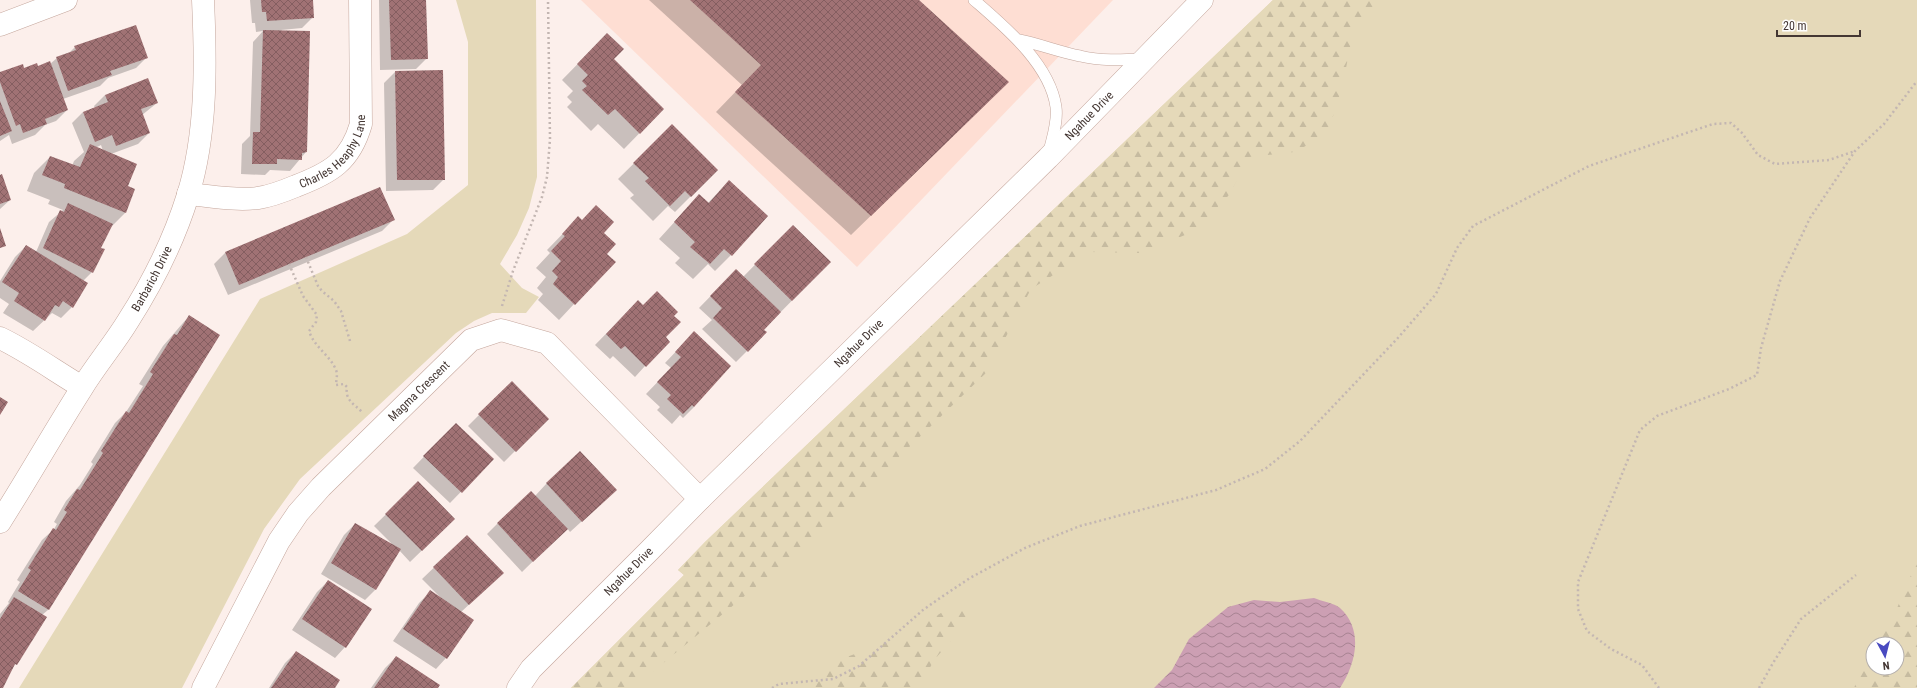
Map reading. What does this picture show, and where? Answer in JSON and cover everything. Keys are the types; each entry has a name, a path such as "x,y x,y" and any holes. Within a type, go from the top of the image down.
{"street":[{"path":"0,25 66,0"},
{"name":"Barbarich Drive","path":"0,522 82,387 128,321 160,266 172,239 188,194 200,141 205,54 203,0"},
{"name":"Charles Heaphy Lane","path":"188,194 244,199 270,196 323,176 347,154 357,136 361,124 360,0"},
{"name":"Ngahue Drive","path":"518,688 531,669 650,551 700,499 1048,158 1202,0"},
{"name":"Magma Crescent","path":"203,688 279,541 298,513 321,487 471,340 501,330 547,343 700,499"},
{"path":"0,338 20,348 47,367 82,387"}],"lane":[{"path":"974,0 1019,40 1049,83 1056,107 1056,125 1048,158"},
{"path":"1019,40 1042,44 1082,57 1108,60 1144,59"}],"path":[{"path":"502,308 513,271 542,197 547,177 550,139 548,0"},
{"path":"1659,688 1642,665 1611,649 1587,631 1578,609 1578,582 1640,430 1657,416 1729,389 1757,375 1761,348 1780,282 1810,218 1855,151 1884,124 1917,82"},
{"path":"772,688 778,684 833,680 859,666 934,602 970,578 1025,548 1080,526 1216,490 1265,469 1300,441 1397,339 1436,294 1457,248 1473,226 1589,166 1713,124 1731,124 1742,133 1758,155 1775,164 1829,160 1855,151"},
{"path":"306,257 318,286 334,301 341,311 350,340"},
{"path":"289,264 301,292 317,315 316,322 309,331 311,338 336,369 338,376 336,385 344,384 347,387 347,398 357,407"},
{"path":"1759,688 1801,619 1856,575"}],"shaded area":[{"path":"581,0 1113,0 857,267"}],"green space":[{"path":"456,0 536,0 537,177 529,208 517,235 500,264 522,288 539,297 526,313 492,313 474,321 456,333 300,479 264,529 182,688 19,688 260,299 407,234 468,185 468,42"},
{"path":"1273,0 1917,0 1917,688 571,688 684,575 678,570 705,542"},
{"path":"1273,0 1379,0 1354,28 1342,88 1327,135 1294,152 1249,157 1229,195 1195,231 1140,253 1090,252 1031,289 988,371 816,537 633,688 571,688 684,575 678,570 705,542"},
{"path":"1917,561 1917,688 1854,688 1865,663 1865,676 1905,676 1905,636 1881,636 1895,613"},
{"path":"972,609 961,629 935,659 918,688 808,688 844,658 908,634 944,611"}],"water":[{"path":"1314,598 1331,603 1340,608 1348,617 1352,626 1355,637 1353,658 1346,679 1340,688 1154,688 1172,670 1189,639 1228,607 1254,600 1280,602"}],"building":[{"path":"261,0 313,0 314,18 267,21 266,12 262,12"},
{"path":"389,0 426,0 428,59 391,60"},
{"path":"690,0 919,0 1009,82 871,216 735,92 761,65"},
{"path":"136,25 148,58 110,71 112,75 68,91 56,57 76,50 74,46"},
{"path":"263,30 310,31 307,152 302,153 302,160 277,159 277,164 252,164 253,132 260,132"},
{"path":"607,33 624,49 614,59 664,109 640,134 615,109 608,115 582,90 587,86 582,81 588,75 577,64"},
{"path":"50,61 68,110 45,119 47,124 23,133 20,124 16,126 0,82 0,72 23,64 24,68 37,63 38,66"},
{"path":"443,70 445,180 397,180 395,71"},
{"path":"148,78 158,103 141,109 150,133 116,146 112,135 95,142 83,112 108,102 105,95"},
{"path":"0,101 12,131 0,136"},
{"path":"672,124 718,170 691,197 685,191 670,206 645,181 649,178 633,163"},
{"path":"90,144 137,164 128,186 135,189 126,213 64,188 65,184 42,175 50,156 80,167"},
{"path":"2,174 11,200 0,204 0,175"},
{"path":"729,180 768,216 732,256 724,249 710,264 690,247 695,242 674,222 699,194 709,203"},
{"path":"380,187 395,220 239,285 225,252"},
{"path":"68,203 113,224 101,248 105,249 93,273 43,248 60,210 64,212"},
{"path":"596,205 614,222 604,233 616,244 607,254 616,262 575,305 553,284 558,277 552,271 561,261 551,251 565,236 562,234 578,216 582,220"},
{"path":"793,225 831,262 792,301 754,264"},
{"path":"0,228 6,246 0,248"},
{"path":"26,245 88,283 73,308 63,301 59,307 55,305 45,321 14,301 19,293 2,282"},
{"path":"736,269 781,312 764,330 767,332 748,352 713,318 722,308 710,296"},
{"path":"657,291 678,312 674,316 681,322 666,337 670,342 646,367 625,346 621,349 606,334 638,300 643,305"},
{"path":"189,315 220,335 49,610 18,591 31,570 28,568 53,528 56,530 67,512 64,510 77,489 80,490 103,453 101,451 126,411 129,413 153,374 150,372 174,334 177,335"},
{"path":"694,331 731,366 694,407 692,405 683,414 667,399 671,395 657,382 681,357 675,352"},
{"path":"512,381 549,419 516,452 478,414"},
{"path":"0,397 8,402 0,415"},
{"path":"456,423 494,459 462,493 423,456"},
{"path":"580,451 617,490 582,522 546,483"},
{"path":"418,481 455,519 422,551 385,514"},
{"path":"531,491 568,529 533,562 497,523"},
{"path":"355,523 401,549 376,590 331,563"},
{"path":"467,535 504,573 469,605 433,567"},
{"path":"328,580 372,609 346,648 302,619"},
{"path":"430,590 474,620 447,659 403,629"},
{"path":"14,597 47,617 17,665 15,664 3,688 0,688 0,619"},
{"path":"296,651 340,680 335,688 271,688"},
{"path":"396,656 440,685 438,688 374,688"}]}
